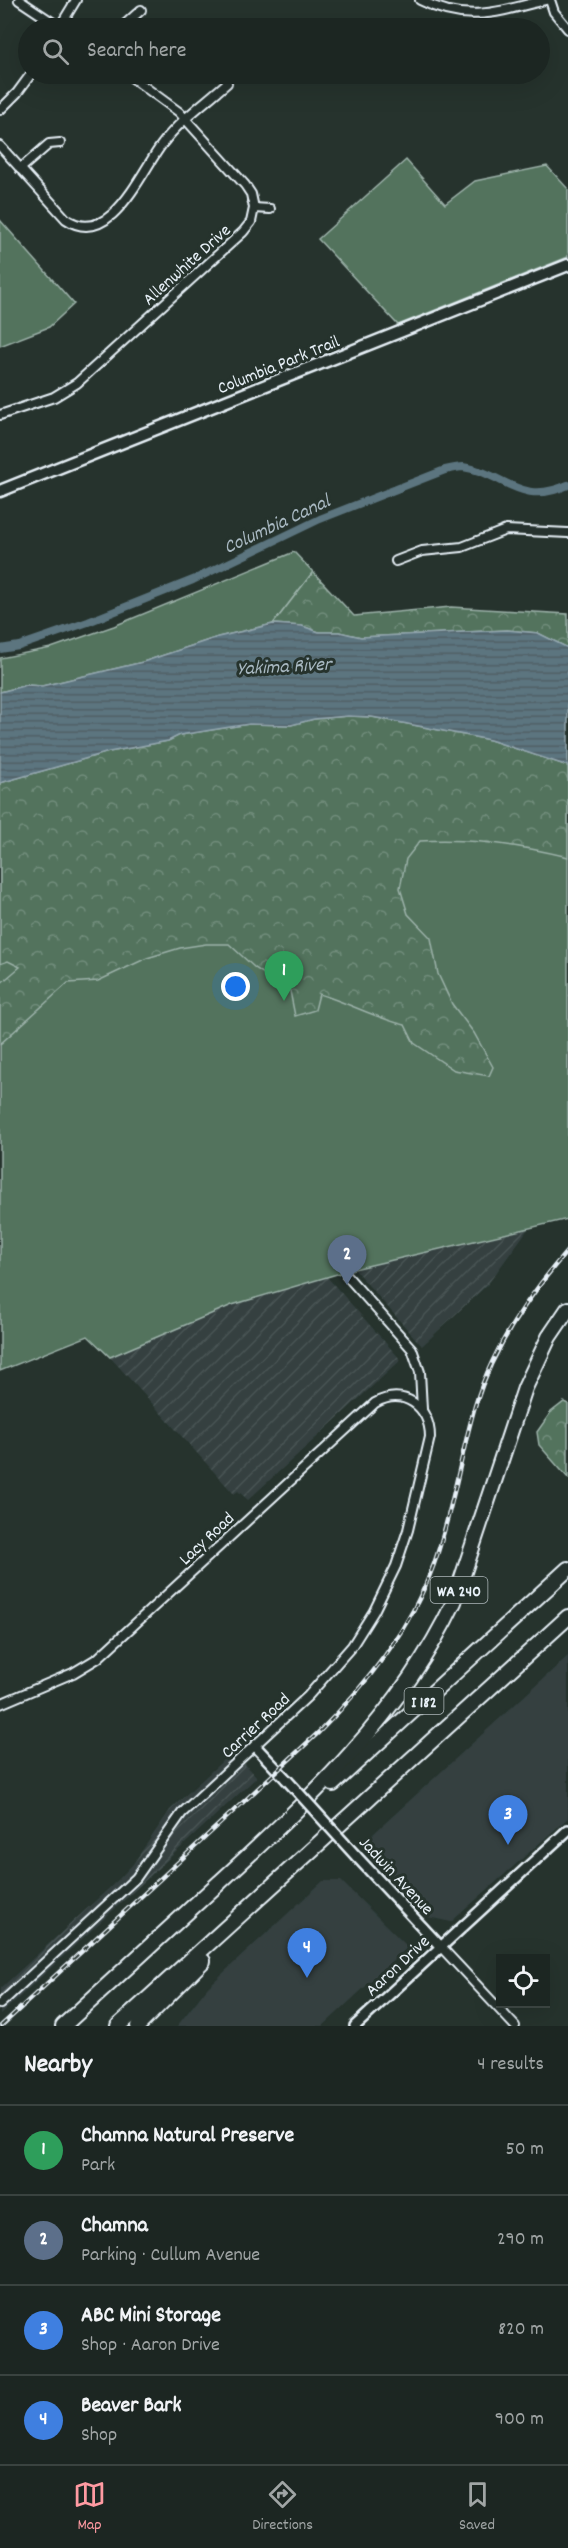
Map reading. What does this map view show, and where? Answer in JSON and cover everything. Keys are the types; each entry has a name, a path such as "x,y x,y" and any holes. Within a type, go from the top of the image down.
{"highway":[{"name":"WA 240","path":"278,1829 382,1718 408,1684 441,1630 465,1574 525,1388 549,1337 568,1309"},
{"name":"I 182","path":"63,2026 278,1829 341,1777 568,1569"},
{"name":"I 182","path":"118,2026 568,1617"},
{"path":"140,2026 153,2010 291,1875 322,1840"}],"main road":[{"name":"Columbia Park Trail","path":"0,491 568,265"}],"street":[{"path":"19,0 45,18"},
{"path":"66,18 76,0"},
{"path":"420,0 443,10 476,16 545,0"},
{"path":"550,0 554,12 568,28"},
{"path":"132,18 141,10"},
{"path":"0,110 24,84"},
{"path":"142,84 171,104 245,184 251,194 254,208 270,209"},
{"path":"0,146 66,219 84,229 103,220 129,198 161,145 226,84"},
{"path":"20,169 49,144 60,143"},
{"name":"Allenwhite Drive","path":"0,415 54,397 77,383 243,232 251,222 254,208"},
{"path":"396,561 422,551 462,547 506,530 568,533"},
{"name":"Carrier Road","path":"0,2004 132,1882 182,1813 335,1668 364,1628 384,1593 408,1530 429,1443 430,1428 422,1409 420,1372 412,1349 347,1276"},
{"name":"Lacy Road","path":"0,1704 73,1673 98,1658 375,1403 386,1398 400,1396 411,1400 422,1409"},
{"name":"Jadwin Avenue","path":"255,1746 515,2026"},
{"name":"Aaron Drive","path":"355,2026 568,1830"}],"shaded area":[{"path":"528,1229 488,1284 422,1346 354,1269"},
{"path":"327,1277 401,1360 248,1500 238,1491 234,1494 110,1357 232,1305"},
{"path":"568,1656 568,1818 451,1922 428,1917 361,1845"},
{"path":"233,1751 257,1777 0,2015 0,1989 119,1879 133,1864 170,1810"},
{"path":"323,1881 341,1881 408,1947 323,2026 177,2026 208,1987"}],"green space":[{"path":"406,160 445,204 475,181 547,166 568,189 568,257 398,325 318,239"},
{"path":"0,220 74,304 49,327 0,346"},
{"path":"294,552 313,572 273,624 218,637 143,662 42,686 27,685 0,692 0,658 51,648 114,626"},
{"path":"313,572 354,616 451,607 568,614 568,648 538,633 507,630 361,637 339,632 319,632 302,626 273,624"},
{"path":"372,717 490,740 568,766 568,1219 354,1269 232,1305 110,1357 88,1336 0,1371 0,783"},
{"path":"372,717 490,740 568,766 568,857 494,843 438,840 420,841 406,859 400,888 408,914 431,938 438,974 452,1004 474,1033 493,1067 489,1076 454,1070 414,1043 405,1025 319,994 315,1010 295,1016 290,991 255,968 229,944 206,944 180,948 147,958 98,981 68,983 0,1044 0,984 20,967 8,961 0,964 0,783 109,752 168,741 180,735 249,724 291,725 314,719"},
{"path":"564,1402 568,1404 568,1478 539,1445 537,1432 551,1412"}],"water":[{"name":"Yakima River","path":"273,624 302,626 319,632 339,632 361,637 507,630 538,633 568,648 568,766 490,740 372,717 348,716 314,719 291,725 249,724 180,735 168,741 109,752 0,783 0,692 27,685 42,686 143,662 218,637"}],"waterway":[{"name":"Columbia Canal","path":"0,649 19,646 88,622 193,580 320,519 445,470 463,467 478,470 524,491 551,491 568,485"}],"railway":[{"path":"1,2026 319,1732 354,1695 386,1655 413,1611 434,1564 446,1525 475,1406 492,1363 513,1323 539,1285 568,1250"}],"place":[{"name":"Chamna Natural Preserve","path":"284,1001"},
{"name":"Chamna","path":"347,1285"},
{"name":"ABC Mini Storage","path":"508,1845"},
{"name":"Beaver Bark","path":"307,1978"}]}
